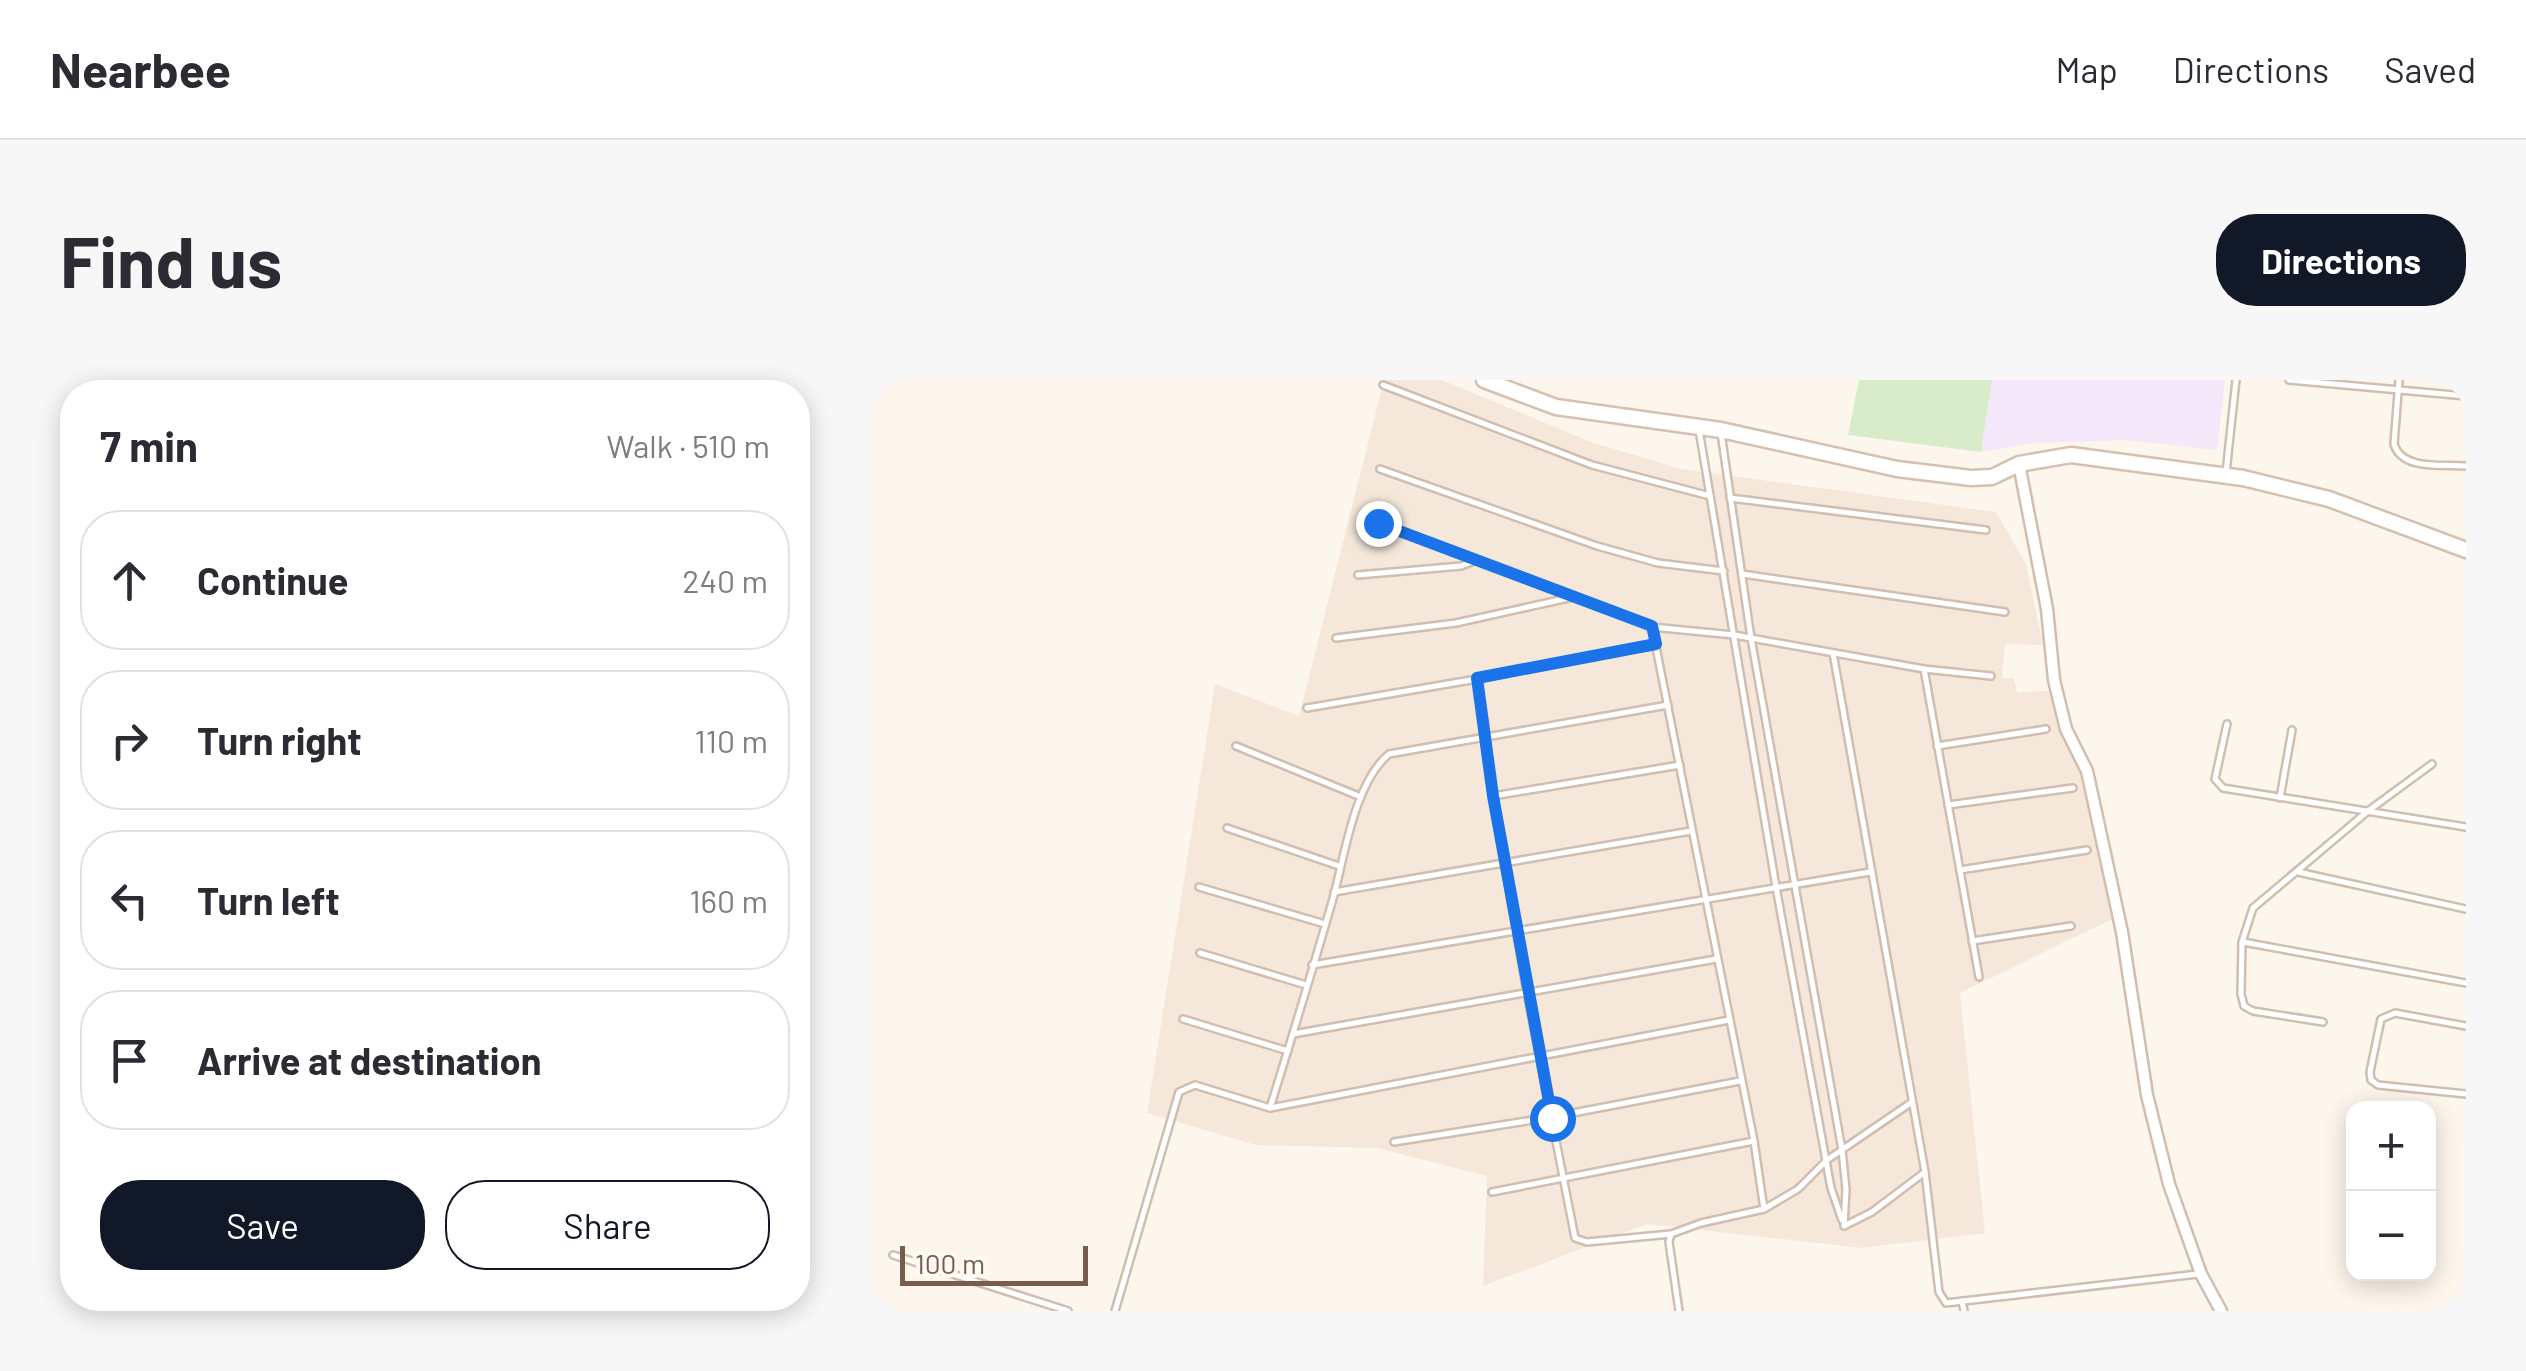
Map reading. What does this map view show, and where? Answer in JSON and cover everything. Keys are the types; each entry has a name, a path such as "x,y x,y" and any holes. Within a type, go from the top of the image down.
{"street":[{"path":"1484,380 1508,384 1556,407 1721,430 1915,471 1992,477 2019,464 2070,455 2226,476 2329,500 2466,550"},
{"path":"2019,464 2048,609 2054,680 2066,729 2087,771 2122,932 2148,1095 2170,1184 2201,1274 2221,1311"}],"lane":[{"path":"2226,476 2236,380"},
{"path":"2289,380 2466,396"},
{"path":"2398,380 2394,444 2397,453 2406,462 2466,466"},
{"path":"1383,385 1592,465 1710,496"},
{"path":"1698,426 1776,887 1831,1188 1844,1226"},
{"path":"1721,430 1751,638 1842,1150 1844,1226"},
{"path":"1380,469 1597,546 1658,563 1724,572"},
{"path":"1730,498 1986,530"},
{"path":"1378,523 1652,626 1734,635 1924,670 1992,676"},
{"path":"1358,575 1462,566 1476,559"},
{"path":"1742,574 2005,612"},
{"path":"1336,638 1456,623 1576,596"},
{"path":"1652,626 1754,1140 1764,1209"},
{"path":"1307,708 1656,644"},
{"path":"1832,653 1926,1172 1939,1292 1946,1303 2201,1274"},
{"path":"1924,670 1979,977"},
{"path":"1477,678 1493,796 1575,1238 1581,1241 1672,1234 1701,1223 1764,1209 1798,1189 1827,1160 1912,1102"},
{"path":"1270,1108 1340,866 1378,763 1389,754 1668,705"},
{"path":"2227,724 2215,779 2223,788 2466,828"},
{"path":"1938,746 2046,729"},
{"path":"2280,798 2292,730"},
{"path":"1236,746 1362,798"},
{"path":"1493,796 1680,764"},
{"path":"2323,1022 2253,1011 2244,1006 2240,994 2242,942 2253,908 2368,811 2432,764"},
{"path":"1948,805 2073,788"},
{"path":"1227,828 1340,866"},
{"path":"1334,892 1691,830"},
{"path":"1960,870 2088,850"},
{"path":"1312,965 1870,872"},
{"path":"2298,872 2466,909"},
{"path":"1199,887 1324,924"},
{"path":"1972,940 2071,926"},
{"path":"2242,942 2466,984"},
{"path":"1200,953 1306,985"},
{"path":"1292,1034 1716,959"},
{"path":"2466,1026 2395,1013 2387,1015 2381,1019 2370,1072 2371,1080 2378,1085 2466,1094"},
{"path":"1183,1018 1288,1051"},
{"path":"1115,1311 1179,1092 1195,1086 1270,1108 1729,1020"},
{"path":"1394,1142 1552,1118 1740,1082"},
{"path":"1492,1192 1754,1140"},
{"path":"1844,1226 1872,1212 1926,1172"},
{"path":"1672,1234 1669,1242 1679,1311"},
{"path":"894,1255 1068,1311"},
{"path":"1962,1301 1964,1311"}],"shaded area":[{"path":"1384,380 1442,380 1591,442 1681,469 1996,512 2026,564 2043,645 2005,644 2002,678 2014,678 2017,692 2048,691 2086,784 2114,918 1960,993 1985,1233 1862,1248 1647,1224 1483,1286 1487,1176 1377,1148 1256,1145 1147,1113 1215,684 1299,716"},
{"path":"1992,380 2225,380 2217,450 2126,440 2035,443 1981,452"}],"green space":[{"path":"1859,380 1992,380 1981,452 1848,435"}],"route":[{"path":"1378,523 1652,626 1656,644 1477,678 1493,796 1552,1118"}]}
